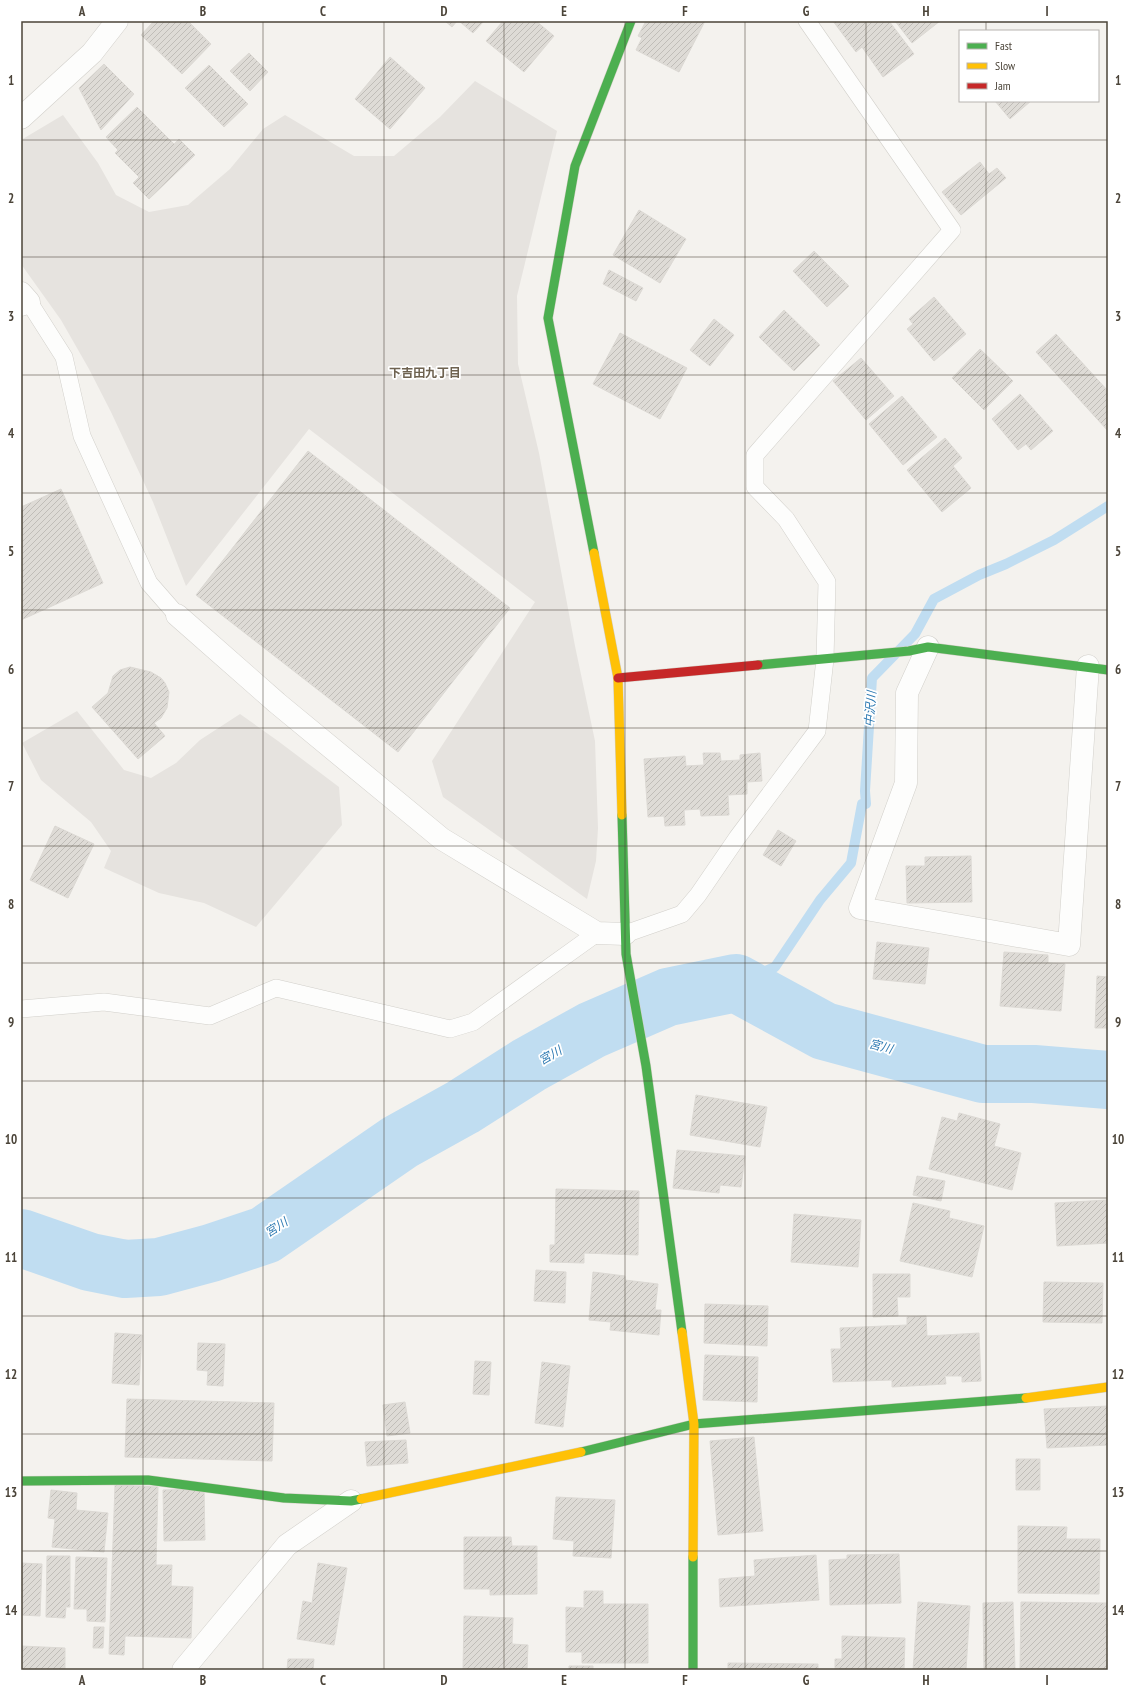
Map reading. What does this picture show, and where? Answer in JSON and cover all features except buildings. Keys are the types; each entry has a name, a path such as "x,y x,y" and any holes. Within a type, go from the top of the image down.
{"street":[{"path":"21,118 92,53 117,21"},
{"path":"630,21 575,166 548,318 618,678 626,944 646,1066 694,1424 693,1670"},
{"path":"177,614 277,703 442,839 597,933 626,944"},
{"path":"618,678 918,649 1098,668 1069,945 860,908 906,783 907,692 918,649"},
{"path":"21,1481 148,1480 284,1498 351,1501 613,1445 694,1424 1018,1399 1108,1387"},
{"path":"183,1670 287,1545 351,1501"}],"lane":[{"path":"626,944 682,914 698,895 737,838 817,731 826,659 827,582 786,519 755,487 755,455 952,230 807,21"},
{"path":"24,300 64,357 82,436 149,583 177,614"},
{"path":"21,1009 104,1002 210,1016 276,988 450,1029 473,1022 597,933"}],"shaded area":[{"path":"475,81 557,131 517,296 518,364 539,453 575,646 595,741 598,828 596,861 587,899 443,797 432,761 535,602 309,429 186,586 153,502 89,369 61,320 21,264 21,140 63,115 98,163 116,195 149,212 188,205 230,169 263,129 285,115 354,156 394,156 440,117"},
{"path":"77,711 124,770 151,778 176,763 200,740 240,714 339,787 342,825 256,927 204,903 159,893 104,868 111,851 91,822 41,780 22,743"}],"waterway":[{"name":"中沢川","path":"736,983 775,967 820,900 851,863 862,804 866,804 865,791 872,678 915,634 934,599 979,575 1006,564 1054,540 1108,506"},
{"name":"宮川","path":"21,1238 90,1262 125,1269 159,1267 211,1253 265,1235 400,1142 463,1107 529,1065 592,1030 668,997 736,983 824,1031 983,1074 1034,1074 1108,1080"}],"traffic: fast":[{"path":"594,553 548,318 575,166 631,21"},
{"path":"758,665 909,651 928,647 1108,670"},
{"path":"622,815 626,954 646,1066 682,1332"},
{"path":"581,1452 694,1424 1026,1398"},
{"path":"21,1481 148,1480 284,1498 351,1501 361,1499"},
{"path":"693,1557 693,1670"}],"traffic: slow":[{"path":"594,553 618,678 622,815"},
{"path":"682,1332 694,1424 693,1557"},
{"path":"1026,1398 1108,1387"},
{"path":"361,1499 581,1452"}],"traffic: jam":[{"path":"618,678 758,665"}],"district":[{"name":"下吉田九丁目","path":"425,372"}]}
